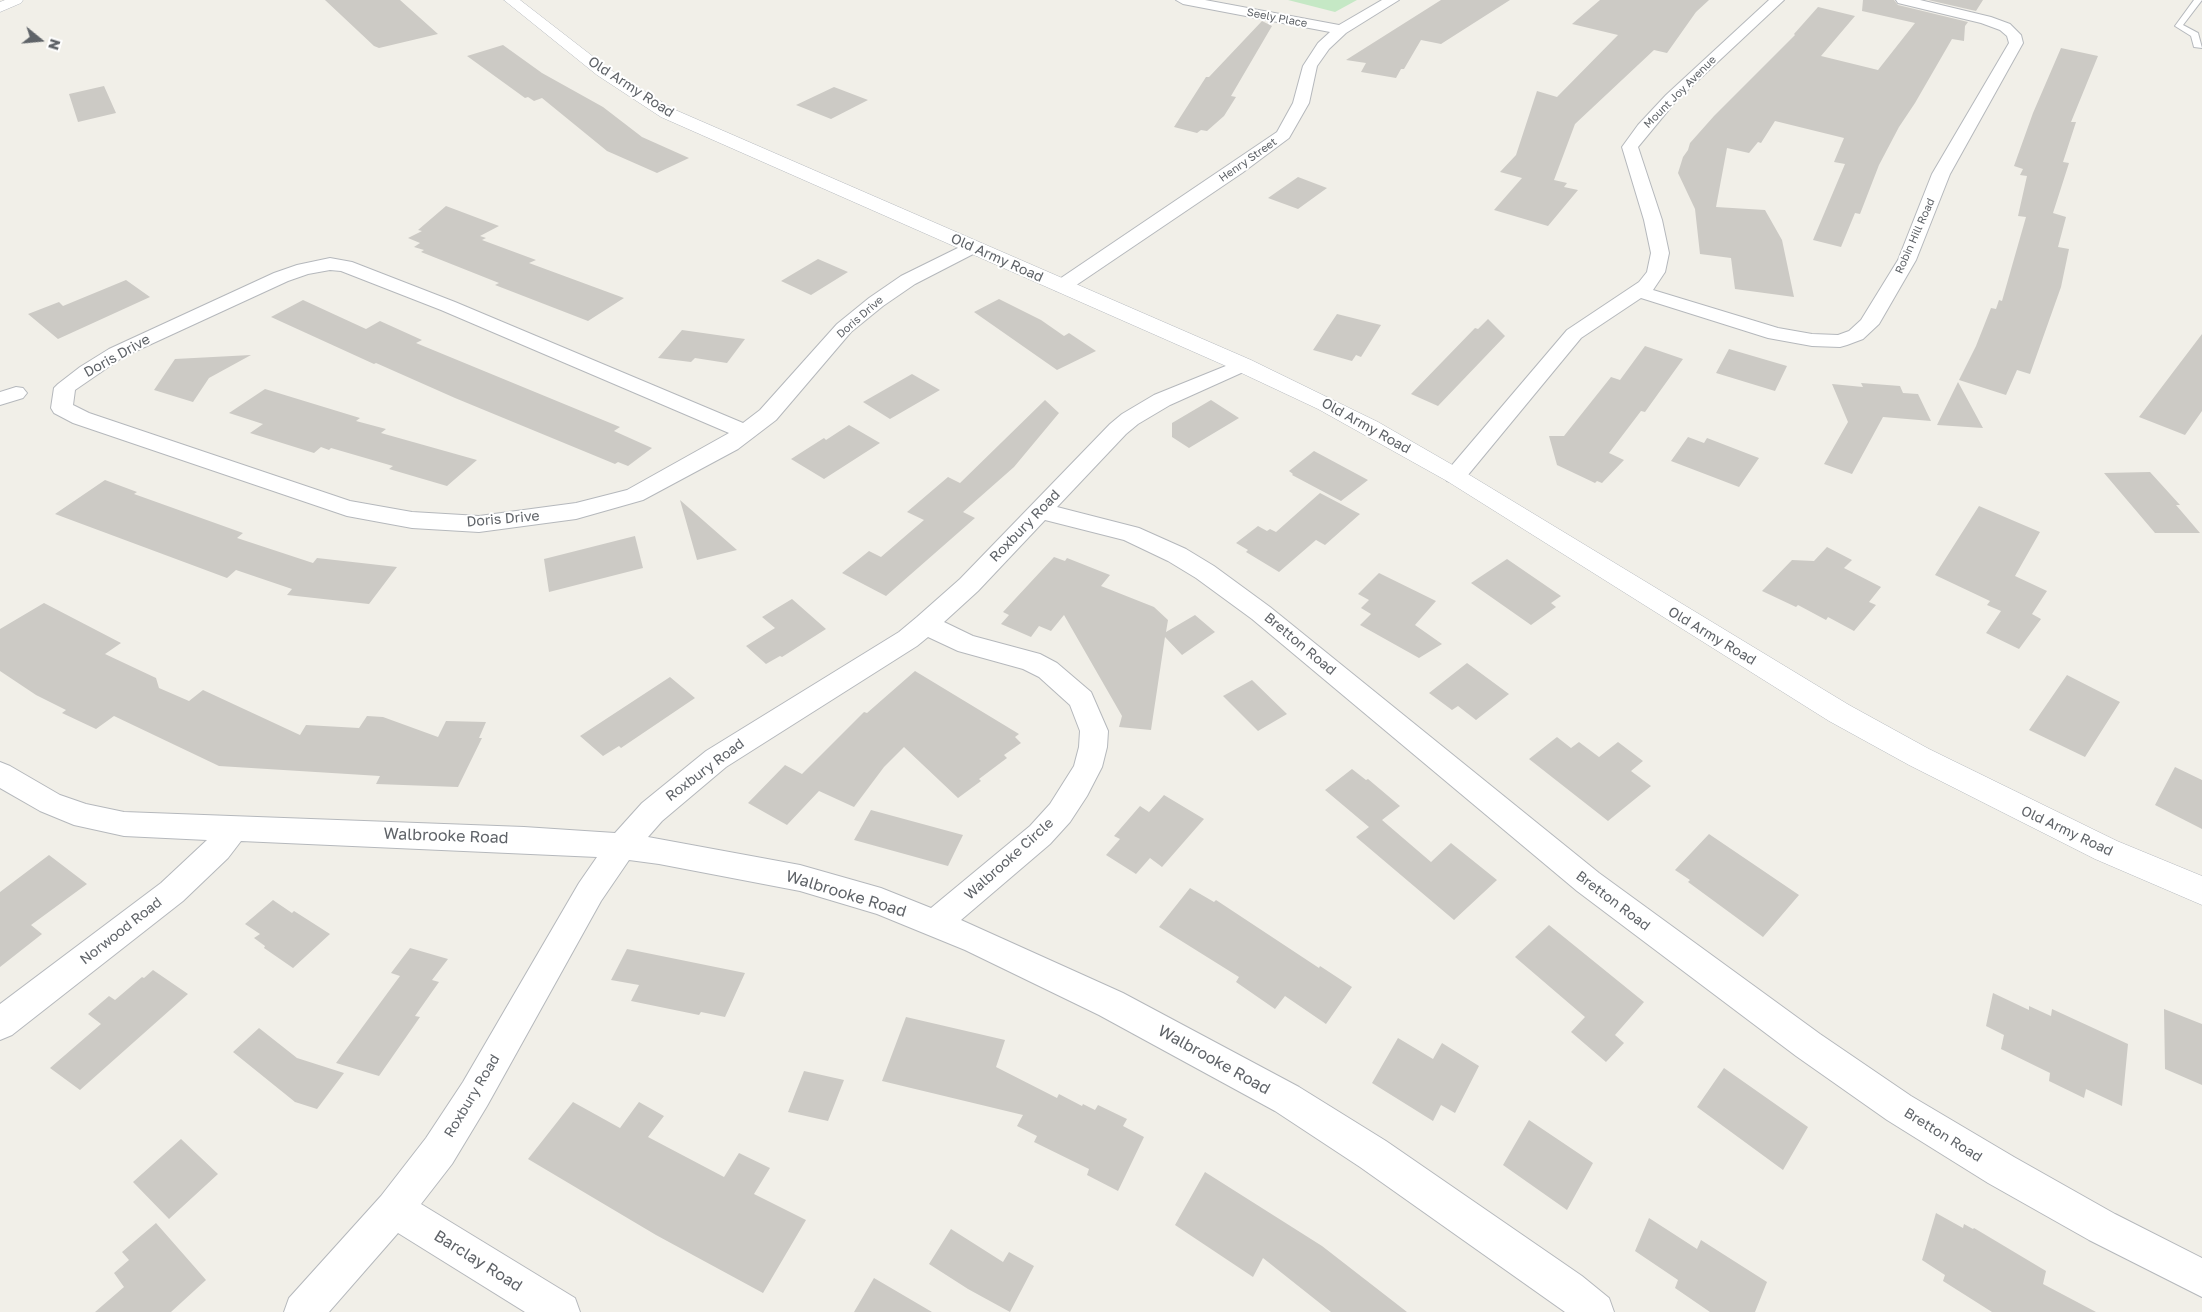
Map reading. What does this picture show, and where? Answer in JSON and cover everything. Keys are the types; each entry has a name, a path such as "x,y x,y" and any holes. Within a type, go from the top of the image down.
{"street":[{"name":"Old Army Road","path":"512,0 604,72 667,113 1243,365 1370,427 1455,476 1839,713 1895,744 2052,824 2202,891"},
{"name":"Seely Place","path":"1183,0 1341,30"},
{"name":"Henry Street","path":"1062,286 1229,174 1283,135 1301,103 1310,66 1323,46 1341,30 1392,0"},
{"name":"Mount Joy Avenue","path":"1455,476 1574,334 1646,286 1656,272 1660,253 1653,220 1630,147 1644,128 1672,98 1777,0"},
{"name":"Robin Hill Road","path":"1637,291 1775,334 1812,340 1840,341 1856,334 1870,324 1907,260 1941,174 2016,43 2014,35 2005,27 1986,20 1903,0"},
{"name":"Doris Drive","path":"745,432 448,306 344,266 330,264 304,269 281,277 116,353 87,371 66,388 62,408 81,418 347,508 412,520 479,524 576,511 635,495 730,444 768,415 844,328 876,302 908,280 972,247"},
{"name":"Roxbury Road","path":"303,1312 394,1209 438,1150 475,1094 590,892 622,846 652,812 716,759 908,639 956,598 1118,429 1130,419 1162,400 1243,365"},
{"name":"Bretton Road","path":"1040,511 1130,534 1177,555 1205,572 1261,613 1588,882 1808,1045 1899,1108 2001,1170 2102,1227 2202,1278"},
{"name":"Walbrooke Circle","path":"926,624 946,636 967,644 1031,661 1048,670 1081,699 1094,731 1093,747 1088,767 1077,788 1060,813 1040,835 935,923"},
{"name":"Walbrooke Road","path":"0,774 50,803 84,816 124,824 524,840 622,846 659,851 800,878 881,902 935,923 1028,964 1111,1004 1287,1099 1373,1154 1595,1312"},
{"name":"Norwood Road","path":"0,1024 172,892 217,849 234,828"},
{"name":"Barclay Road","path":"394,1209 561,1312"}],"lane":[{"path":"2198,0 2179,26 2195,35 2197,45 2202,46"}],"green space":[{"path":"1288,0 1357,0 1335,12"}],"building":[{"path":"325,0 400,0 438,34 379,48 374,46"},
{"path":"1441,0 1510,0 1441,44 1421,40 1404,69 1401,69 1396,78 1361,72 1366,63 1346,60"},
{"path":"1600,0 1709,0 1696,12 1667,53 1654,50 1575,124 1554,180 1567,183 1564,187 1578,190 1548,226 1494,210 1522,178 1500,172 1516,155 1537,91 1557,97 1618,35 1572,24"},
{"path":"1863,0 1894,0 1898,5 1968,22 1965,26 1964,41 1952,39 1899,127 1879,165 1860,214 1855,213 1841,247 1813,240 1845,164 1834,162 1844,138 1775,121 1761,143 1758,142 1749,153 1727,148 1716,207 1765,210 1782,240 1794,297 1735,289 1731,258 1700,254 1695,209 1678,173 1683,157 1690,143 1714,116 1795,35 1818,7 1855,16 1821,56 1878,70 1915,23 1862,11"},
{"path":"1928,0 1983,0 1976,11"},
{"path":"1262,21 1272,26 1231,96 1236,97 1224,116 1207,131 1201,130 1197,133 1174,127 1206,77 1209,77"},
{"path":"503,45 542,73 603,107 642,137 689,158 657,173 607,151 542,98 534,101 528,97 525,98 467,56"},
{"path":"2061,48 2098,56 2071,122 2076,122 2063,162 2069,163 2053,213 2066,217 2058,247 2069,249 2061,287 2030,374 2017,370 2006,395 1959,380 1976,346 1991,308 1996,309 1999,300 2002,301 2026,217 2018,216 2027,176 2020,175 2023,169 2014,166 2033,113"},
{"path":"104,86 116,113 78,122 69,94"},
{"path":"834,87 868,100 831,119 796,105"},
{"path":"1298,177 1327,188 1298,209 1268,198"},
{"path":"446,206 499,226 480,236 486,238 482,240 536,260 529,263 624,298 588,321 495,285 499,283 421,252 424,250 414,247 420,243 408,238 422,231 418,230"},
{"path":"818,259 848,272 811,295 781,281"},
{"path":"126,280 150,297 58,339 28,314 59,302 63,306"},
{"path":"999,299 1041,320 1064,336 1069,333 1096,351 1057,370 974,312"},
{"path":"303,300 366,329 380,321 422,340 416,343 620,427 614,431 652,448 628,466 618,462 615,464 376,363 374,364 271,317"},
{"path":"1337,314 1381,325 1361,357 1356,355 1352,361 1313,350"},
{"path":"1488,319 1505,336 1438,406 1411,394 1475,328 1478,329"},
{"path":"682,330 745,339 727,363 695,358 691,362 658,358"},
{"path":"2202,334 2202,411 2185,435 2139,417"},
{"path":"1645,346 1683,359 1645,412 1641,411 1609,453 1624,460 1602,483 1597,481 1595,483 1557,465 1549,436 1564,436 1611,377 1620,380"},
{"path":"1729,349 1787,366 1775,391 1716,373"},
{"path":"251,355 209,378 193,402 154,390 175,359"},
{"path":"912,374 940,390 890,419 863,402"},
{"path":"1958,382 1983,428 1937,425"},
{"path":"1861,383 1900,386 1903,393 1918,394 1931,421 1883,417 1852,474 1824,464 1848,422 1832,384 1863,387"},
{"path":"265,389 360,418 356,421 386,429 381,433 477,460 447,486 389,469 393,466 331,448 329,450 321,447 314,453 250,433 263,424 229,413"},
{"path":"1045,400 1059,413 1014,467 963,512 975,518 886,596 842,573 869,551 881,557 924,520 907,512 948,477 960,483"},
{"path":"1211,400 1239,418 1189,448 1172,437 1172,423"},
{"path":"849,425 880,443 824,479 791,459 824,438 826,440"},
{"path":"1688,437 1704,443 1707,438 1759,458 1739,487 1671,461"},
{"path":"1314,451 1368,480 1341,501 1292,475 1289,471"},
{"path":"2150,472 2180,505 2176,505 2200,533 2155,533 2104,473"},
{"path":"105,480 137,492 134,494 243,533 237,538 313,563 317,558 397,567 369,604 287,595 292,589 236,570 227,578 55,514"},
{"path":"1320,493 1360,514 1325,545 1316,540 1279,572 1246,552 1248,550 1236,543 1258,526 1267,531 1270,529 1276,532"},
{"path":"680,500 737,550 697,560"},
{"path":"1979,506 2040,532 2015,576 2047,591 2032,614 2041,619 2019,649 1986,633 2001,611 1987,605 1990,601 1935,575"},
{"path":"635,536 643,568 549,592 544,559"},
{"path":"1827,547 1852,560 1844,568 1881,587 1869,602 1876,605 1854,631 1828,617 1826,620 1798,605 1796,607 1762,591 1792,560 1814,561"},
{"path":"1054,557 1065,561 1067,558 1110,575 1101,586 1154,607 1168,620 1166,632 1195,615 1215,632 1182,655 1165,637 1151,730 1119,727 1122,716 1064,615 1051,631 1039,626 1031,637 1001,624 1009,615 1003,612"},
{"path":"1507,559 1561,596 1551,603 1556,607 1531,625 1471,583"},
{"path":"1379,573 1436,601 1415,625 1442,644 1419,658 1360,625 1371,614 1361,608 1369,600 1358,594"},
{"path":"792,599 826,629 782,657 780,656 766,664 746,646 775,628 762,617"},
{"path":"44,603 121,643 105,654 156,678 159,688 189,701 203,690 300,735 306,725 359,728 367,716 383,717 438,737 446,721 486,722 479,738 482,738 458,787 376,784 380,776 219,766 114,716 96,729 62,713 66,710 36,695 0,671 0,629"},
{"path":"1467,663 1509,694 1476,720 1458,706 1452,710 1429,693"},
{"path":"915,671 1019,734 1015,737 1021,743 1004,755 1007,758 979,779 981,781 958,798 904,747 884,767 854,807 819,791 787,825 748,803 785,765 802,774 864,712 867,713"},
{"path":"2067,675 2120,702 2085,757 2029,730"},
{"path":"670,677 695,698 621,748 619,746 603,756 580,736"},
{"path":"1252,680 1287,714 1258,731 1223,696"},
{"path":"1557,737 1571,748 1579,742 1599,757 1618,742 1643,761 1631,771 1651,786 1608,821 1529,759"},
{"path":"2175,767 2202,780 2202,829 2155,805"},
{"path":"1352,769 1366,780 1368,779 1400,806 1382,820 1431,862 1451,843 1497,880 1454,920 1356,837 1369,827 1325,790"},
{"path":"1164,795 1204,819 1162,867 1150,858 1136,874 1106,855 1120,839 1114,836 1140,806 1149,812"},
{"path":"871,810 963,835 948,866 854,840"},
{"path":"1709,834 1799,895 1763,937 1688,882 1690,880 1675,870"},
{"path":"49,855 87,884 31,925 42,934 0,967 0,892"},
{"path":"1190,888 1214,902 1216,900 1319,968 1320,966 1352,987 1326,1024 1285,996 1275,1009 1236,982 1239,977 1159,927"},
{"path":"273,900 330,934 293,968 264,948 265,946 254,938 260,934 245,924"},
{"path":"1549,925 1644,1002 1615,1035 1624,1043 1606,1062 1571,1032 1585,1017 1515,957"},
{"path":"410,948 448,959 432,980 439,982 415,1016 420,1017 379,1076 336,1063 400,976 391,973"},
{"path":"627,949 745,973 725,1017 701,1012 699,1015 631,1001 639,985 611,980"},
{"path":"153,970 188,994 80,1090 50,1068 101,1024 88,1014 109,996 115,1000"},
{"path":"1993,993 2029,1010 2029,1006 2051,1016 2052,1009 2128,1044 2122,1106 2086,1089 2084,1098 2049,1081 2050,1073 2001,1049 2004,1035 1986,1026"},
{"path":"2164,1009 2202,1024 2202,1085 2165,1069"},
{"path":"906,1017 1005,1040 996,1067 1057,1098 1059,1094 1082,1106 1083,1104 1095,1110 1098,1105 1127,1119 1123,1126 1144,1137 1118,1191 1087,1175 1089,1169 1034,1142 1037,1136 1017,1126 1023,1115 882,1081"},
{"path":"259,1028 297,1058 344,1073 317,1109 295,1102 233,1052"},
{"path":"1398,1038 1433,1059 1442,1043 1479,1066 1455,1113 1441,1105 1433,1121 1372,1083"},
{"path":"1724,1068 1808,1127 1783,1170 1697,1107"},
{"path":"804,1071 844,1080 828,1121 788,1112"},
{"path":"573,1102 620,1128 639,1102 664,1116 648,1137 724,1177 739,1153 770,1168 754,1194 806,1220 763,1293 656,1235 528,1159"},
{"path":"1529,1120 1593,1163 1567,1210 1503,1165"},
{"path":"181,1139 218,1174 169,1219 133,1182"},
{"path":"1205,1172 1322,1246 1407,1312 1331,1312 1263,1258 1253,1277 1175,1225"},
{"path":"1936,1213 1963,1228 1964,1224 1974,1228 2046,1271 2043,1284 2096,1312 1992,1312 1943,1281 1945,1275 1922,1260"},
{"path":"1649,1218 1697,1249 1701,1240 1767,1282 1755,1312 1710,1312 1675,1288 1678,1280 1635,1251"},
{"path":"156,1223 206,1280 171,1312 95,1312 124,1287 114,1273 129,1260 122,1252"},
{"path":"951,1229 1003,1262 1009,1252 1034,1266 1010,1312 968,1289 929,1264"},
{"path":"874,1278 932,1312 854,1312"}]}
